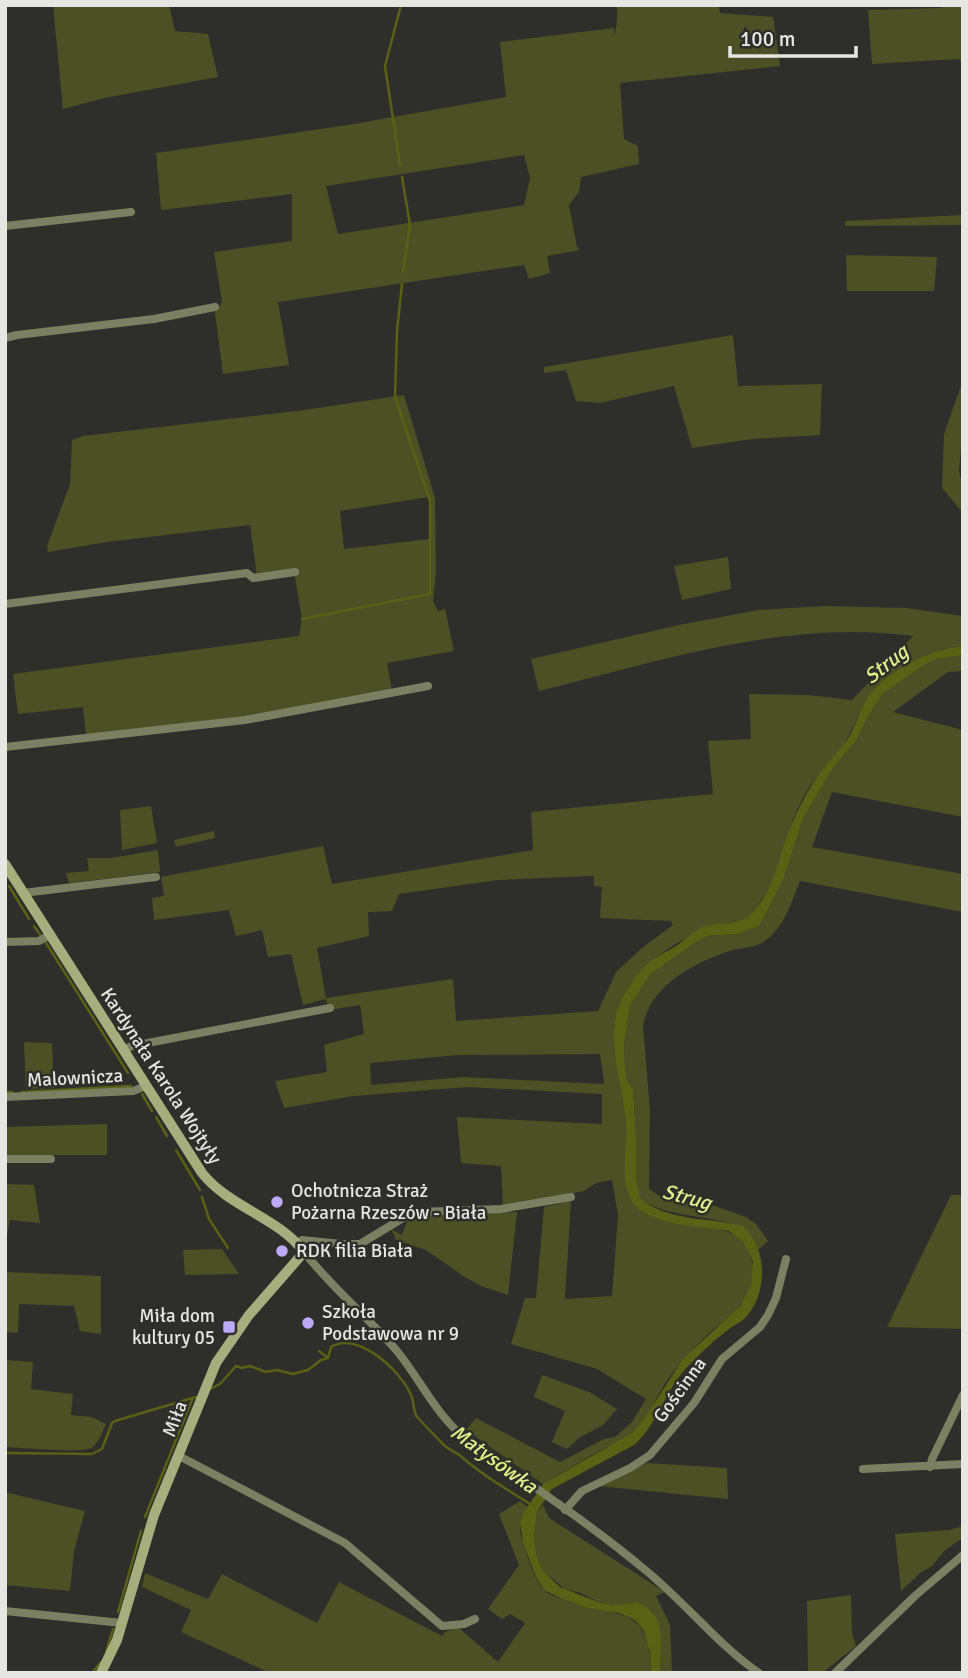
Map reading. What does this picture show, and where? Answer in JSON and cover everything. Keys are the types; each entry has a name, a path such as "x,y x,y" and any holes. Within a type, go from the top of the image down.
{"street":[{"path":"5,226 131,212"},
{"path":"5,338 154,319 215,307"},
{"path":"5,604 247,573 253,578 295,572"},
{"path":"5,747 245,720 428,686"},
{"name":"Kardynała Karola Wojtyły","path":"5,864 208,1182 225,1196 271,1223 301,1248 398,1353 444,1418 459,1433 562,1507"},
{"path":"23,893 156,877"},
{"path":"5,942 39,942 50,935"},
{"path":"123,1050 131,1046 330,1008"},
{"name":"Malownicza","path":"5,1097 133,1091 146,1086"},
{"path":"5,1158 51,1159"},
{"path":"301,1248 302,1240 310,1239 360,1244 403,1217 420,1212 500,1209 572,1197"},
{"name":"Miła","path":"101,1673 113,1653 149,1527 211,1374 249,1315 301,1248"},
{"name":"Gościnna","path":"562,1507 582,1491 642,1462 686,1414 722,1359 760,1327 768,1315 776,1298 786,1259"},
{"path":"930,1467 963,1395"},
{"path":"179,1456 345,1543 442,1626 464,1624 475,1619"},
{"path":"863,1469 963,1464"},
{"path":"562,1507 645,1569 759,1673"},
{"path":"835,1673 916,1595 963,1555"},
{"path":"5,1611 122,1623"}],"shaded area":[{"path":"53,5 169,5 175,31 208,34 218,77 104,98 63,109"},
{"path":"617,5 719,5 720,13 773,17 780,66 620,83 624,139 638,146 639,164 581,177 579,192 569,205 577,247 580,250 547,256 550,273 529,279 524,265 278,302 289,365 223,374 215,313 222,302 214,252 292,241 292,194 161,210 156,153 348,125 506,97 500,42 614,28 615,35","holes":["524,155 530,178 524,205 338,234 326,186"]},
{"path":"942,5 963,5 963,66 959,59 872,64 868,10 941,8"},
{"path":"963,215 963,225 845,226 845,221"},
{"path":"846,255 937,257 934,291 847,291"},
{"path":"733,335 738,386 822,384 820,435 752,439 692,448 674,386 600,403 576,401 566,370 544,373 544,367"},
{"path":"963,380 959,471 963,487 963,513 942,488 944,434"},
{"path":"404,395 435,498 436,573 433,601 438,611 445,609 454,651 387,663 392,690 281,712 86,735 83,707 18,714 13,674 299,636 302,619 294,571 257,576 250,525 48,552 47,546 70,484 72,440 83,436 304,410","holes":["429,497 430,539 344,549 340,511"]},
{"path":"728,557 731,589 682,600 674,566"},
{"path":"825,606 906,608 963,616 963,646 923,656 897,671 875,689 844,745 805,794 797,810 777,873 752,914 740,921 704,930 673,945 646,967 625,994 618,1009 614,1037 625,1113 626,1175 632,1198 644,1212 661,1220 721,1229 738,1237 750,1255 753,1266 752,1281 739,1307 703,1339 671,1375 638,1428 543,1484 466,1430 476,1418 560,1462 604,1439 615,1437 632,1422 646,1399 597,1369 511,1344 525,1298 536,1298 544,1207 571,1201 565,1299 612,1296 618,1215 612,1180 596,1183 584,1191 503,1206 501,1166 461,1163 457,1117 602,1124 602,1094 468,1087 354,1096 284,1108 275,1081 327,1072 324,1045 364,1034 360,1005 329,1010 326,999 303,1005 291,954 268,957 262,930 236,936 229,910 154,920 152,898 164,896 161,877 323,846 332,884 533,850 531,812 713,794 708,741 751,739 749,694 808,695 852,700 913,636 865,632 771,638 677,656 539,691 531,659 758,610","holes":["594,876 594,886 602,887 600,918 671,921 673,925 616,972 598,1011 456,1021 453,979 326,998 317,948 369,936 368,912 392,911 399,894 498,880","600,1054 603,1084 463,1077 371,1085 370,1063 458,1055"]},
{"path":"963,646 963,655 937,659 926,664 884,693 877,702 856,741 833,768 803,819 783,881 759,926 738,934 707,936 692,945 651,974 630,1005 624,1045 625,1066 627,1081 633,1088 636,1178 640,1198 651,1206 676,1215 743,1226 757,1247 762,1273 761,1286 751,1310 743,1320 710,1344 682,1373 642,1437 634,1445 552,1489 537,1512 534,1538 537,1557 543,1571 560,1587 601,1603 616,1605 638,1602 656,1618 661,1641 660,1673 651,1673 650,1653 644,1631 635,1620 619,1613 588,1608 544,1590 523,1543 520,1523 524,1512 543,1484 632,1433 683,1359 741,1305 751,1285 753,1261 743,1242 729,1231 678,1224 652,1217 634,1204 629,1196 625,1177 625,1112 614,1040 617,1011 629,987 652,960 697,930 744,919 755,910 772,882 788,833 803,800 818,776 850,736 865,702 873,691 895,672 921,657"},
{"path":"963,655 963,671 948,672 893,712 963,730 963,817 832,792 812,847 963,874 963,912 800,881 782,922 772,936 761,943 733,950 690,968 665,987 647,1012 643,1027 650,1110 649,1189 666,1200 712,1205 746,1217 756,1224 768,1241 758,1250 751,1235 731,1223 652,1206 640,1198 636,1178 633,1088 627,1081 624,1045 630,1005 651,974 692,945 707,936 738,934 759,926 783,881 803,819 833,768 856,741 877,702 884,693 926,664 937,659"},
{"path":"151,806 157,843 122,850 120,810"},
{"path":"214,831 215,838 176,847 174,840"},
{"path":"158,850 160,872 69,883 66,873 89,871 87,858 111,858"},
{"path":"24,1042 52,1043 54,1088 26,1089"},
{"path":"107,1124 107,1155 5,1155 5,1127"},
{"path":"5,1184 34,1185 40,1223 10,1220 5,1245"},
{"path":"951,1195 963,1195 963,1329 887,1327"},
{"path":"517,1212 508,1295 481,1286 426,1250 396,1240 391,1229 402,1235 407,1221 419,1216"},
{"path":"222,1249 239,1274 185,1275 183,1250"},
{"path":"5,1272 101,1276 101,1334 80,1331 74,1306 19,1304 18,1333 5,1332"},
{"path":"5,1360 33,1362 31,1389 73,1394 71,1415 92,1417 106,1424 94,1446 76,1450 5,1447"},
{"path":"542,1375 589,1392 617,1409 603,1425 579,1438 567,1449 552,1442 565,1411 534,1397"},
{"path":"646,1463 727,1468 728,1499 598,1486"},
{"path":"5,1492 85,1511 74,1551 70,1591 5,1585"},
{"path":"520,1501 528,1507 520,1523 520,1532 541,1586 547,1593 570,1602 618,1614 638,1625 645,1635 651,1673 270,1673 181,1632 191,1610 142,1587 145,1573 208,1599 222,1574 317,1623 339,1582 442,1636 458,1627 498,1662 525,1623 510,1614 502,1619 488,1609 519,1565 499,1514"},
{"path":"543,1505 549,1518 665,1592 656,1596 670,1625 672,1673 660,1673 653,1612 638,1602 616,1605 601,1603 565,1589 543,1571 537,1557 534,1538 537,1512"},
{"path":"963,1526 963,1538 944,1551 932,1566 901,1591 895,1534 949,1530"},
{"path":"851,1595 852,1633 856,1646 822,1673 808,1673 807,1601"}],"waterway":[{"path":"400,165 385,66 401,5"},
{"path":"402,177 410,225 403,272"},
{"path":"302,619 430,594 430,501 395,397 402,284"},
{"path":"9,886 29,919"},
{"path":"34,926 41,936"},
{"path":"46,943 128,1073"},
{"path":"22,1092 131,1086"},
{"path":"5,1092 12,1092"},
{"path":"142,1094 152,1111"},
{"path":"156,1117 167,1136"},
{"path":"176,1150 200,1190"},
{"path":"202,1197 209,1219 228,1248"},
{"name":"Matysówka","path":"210,1389 220,1384 236,1366 293,1374 308,1370 328,1358 331,1347 342,1343 353,1344 377,1356 398,1375 411,1395 416,1415 445,1446 533,1506"},
{"path":"319,1351 327,1357"},
{"name":"Matysówka","path":"5,1453 92,1454 102,1449 115,1421 196,1397"},
{"path":"145,1517 192,1400"},
{"path":"118,1612 141,1531"},
{"path":"106,1652 113,1629"},
{"path":"92,1673 101,1662"}],"place":[{"name":"Ochotnicza Straż Pożarna Rzeszów - Biała","path":"277,1202"},
{"name":"RDK filia Biała","path":"282,1251"},
{"name":"Szkoła Podstawowa nr 9","path":"308,1323"},
{"name":"Miła dom kultury 05","path":"229,1327"}],"water label":[{"name":"Strug","path":"886,664"},
{"name":"Strug","path":"687,1197"}]}
